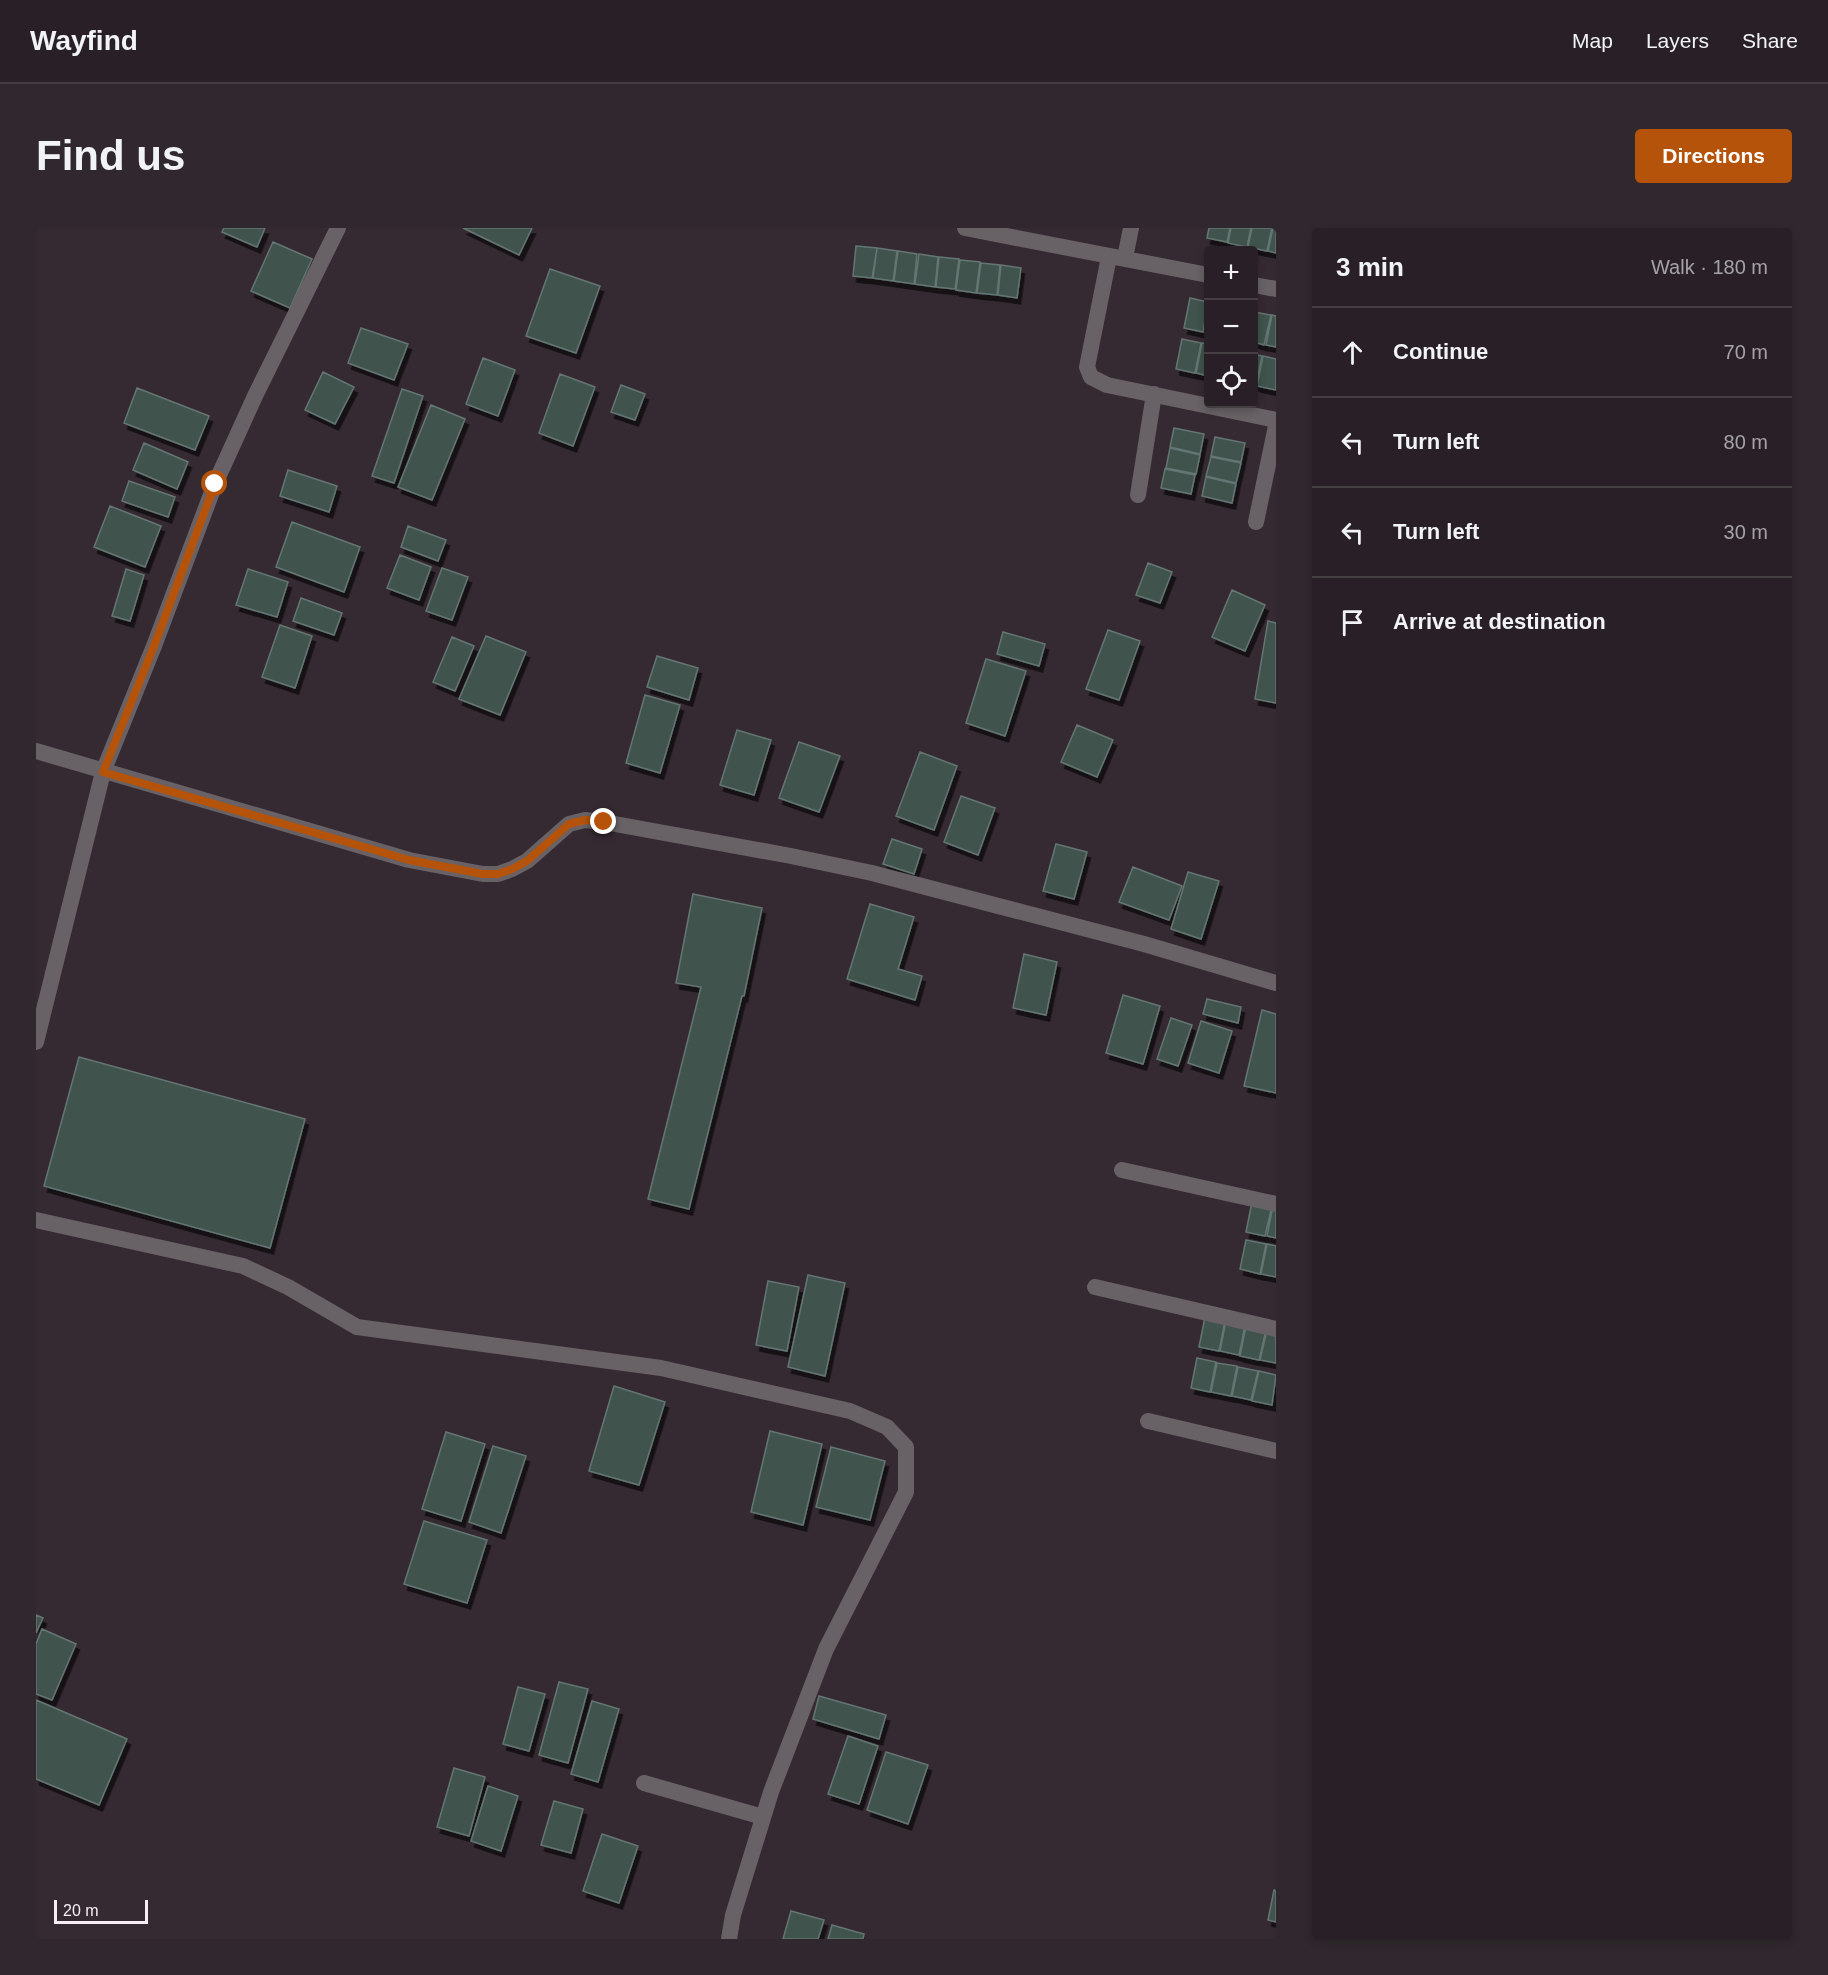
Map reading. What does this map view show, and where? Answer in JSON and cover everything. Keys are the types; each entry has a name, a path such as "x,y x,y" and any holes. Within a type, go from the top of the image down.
{"street":[{"path":"36,1042 103,772 154,646 215,484 255,396 338,228"},
{"path":"965,228 1204,274"},
{"path":"1131,228 1117,258 1088,367 1091,377 1107,386 1276,420"},
{"path":"1258,286 1276,289"},
{"path":"1138,495 1154,394"},
{"path":"1256,522 1276,426"},
{"path":"36,751 409,860 483,874 498,874 512,869 527,861 569,824 585,820 792,856 872,873 1133,941 1276,982"},
{"path":"1122,1170 1276,1204"},
{"path":"36,1220 243,1266 288,1287 357,1328 661,1368 850,1411 887,1427 906,1446 906,1492 826,1649 771,1792 733,1915 729,1939"},
{"path":"1095,1287 1276,1329"},
{"path":"1148,1421 1276,1451"},
{"path":"644,1783 763,1817"}],"building":[{"path":"224,228 265,228 257,247 222,232"},
{"path":"463,228 532,228 519,255"},
{"path":"1209,228 1230,228 1227,242 1207,238"},
{"path":"1231,228 1251,228 1247,246 1228,243"},
{"path":"1252,228 1272,228 1267,251 1258,249 1258,246 1248,246"},
{"path":"1273,228 1276,228 1276,253 1268,251"},
{"path":"273,242 312,259 290,308 251,291"},
{"path":"856,246 877,248 872,278 853,276"},
{"path":"877,248 897,251 893,281 873,278"},
{"path":"898,251 917,254 914,284 894,281"},
{"path":"919,254 938,257 935,287 915,284"},
{"path":"939,257 959,259 955,289 936,287"},
{"path":"960,260 980,262 976,293 956,290"},
{"path":"981,263 1000,265 997,295 977,293"},
{"path":"1001,265 1021,268 1017,298 998,295"},
{"path":"550,269 600,286 576,353 526,336"},
{"path":"1190,298 1204,301 1203,332 1184,328"},
{"path":"1258,313 1271,315 1264,345 1258,343"},
{"path":"1272,315 1276,316 1276,347 1266,345"},
{"path":"361,328 408,344 394,380 348,363"},
{"path":"1182,339 1201,343 1195,373 1176,369"},
{"path":"1202,343 1204,343 1204,375 1196,373"},
{"path":"1258,355 1262,356 1258,375"},
{"path":"1263,356 1276,359 1276,390 1258,386"},
{"path":"483,358 515,370 498,416 466,404"},
{"path":"323,372 354,387 335,424 305,410"},
{"path":"560,374 595,387 573,446 539,433"},
{"path":"621,385 645,394 635,420 611,412"},
{"path":"137,388 209,416 195,450 124,423"},
{"path":"402,389 423,396 394,483 372,476"},
{"path":"431,405 465,419 432,500 398,487"},
{"path":"1174,428 1204,434 1200,454 1170,447"},
{"path":"1215,437 1245,443 1241,462 1211,456"},
{"path":"144,443 188,462 177,489 133,470"},
{"path":"1170,448 1200,455 1196,474 1166,468"},
{"path":"1211,457 1241,463 1236,483 1206,476"},
{"path":"1165,469 1195,475 1191,494 1161,488"},
{"path":"288,470 337,486 329,512 280,496"},
{"path":"1206,477 1236,484 1232,503 1202,496"},
{"path":"129,481 175,497 168,517 122,501"},
{"path":"110,506 161,526 145,567 94,547"},
{"path":"292,522 360,547 344,592 276,567"},
{"path":"408,526 446,540 438,561 401,547"},
{"path":"400,555 431,567 419,600 387,588"},
{"path":"1148,563 1172,572 1160,603 1136,595"},
{"path":"442,568 468,577 452,620 426,611"},
{"path":"126,569 144,575 130,621 112,616"},
{"path":"248,569 288,582 277,617 236,605"},
{"path":"1232,590 1265,605 1245,651 1212,637"},
{"path":"301,598 342,613 334,635 293,621"},
{"path":"1268,621 1276,623 1276,703 1255,699"},
{"path":"280,625 312,636 295,688 262,677"},
{"path":"1108,630 1140,641 1119,700 1086,689"},
{"path":"1003,632 1045,644 1039,666 997,654"},
{"path":"486,636 526,652 500,715 459,699"},
{"path":"452,637 474,646 455,691 433,682"},
{"path":"657,656 698,668 689,700 647,687"},
{"path":"986,659 1026,671 1005,736 966,723"},
{"path":"645,695 680,705 660,773 626,763"},
{"path":"1077,725 1113,740 1097,777 1061,762"},
{"path":"737,730 771,740 754,795 720,785"},
{"path":"799,742 840,756 819,812 779,798"},
{"path":"920,752 957,766 934,830 896,816"},
{"path":"961,796 995,808 978,855 944,842"},
{"path":"892,839 922,849 914,874 883,864"},
{"path":"1056,844 1087,852 1074,899 1043,891"},
{"path":"1133,867 1182,886 1169,920 1119,902"},
{"path":"1188,872 1219,881 1201,939 1171,929"},
{"path":"693,894 762,908 744,996 742,996 689,1209 648,1199 701,987 676,983"},
{"path":"870,904 914,917 898,969 922,976 915,1000 847,979"},
{"path":"1024,954 1057,962 1046,1015 1013,1008"},
{"path":"1123,995 1160,1006 1143,1064 1106,1053"},
{"path":"1207,999 1241,1007 1238,1023 1203,1014"},
{"path":"1262,1010 1276,1014 1276,1093 1244,1086"},
{"path":"1171,1018 1192,1025 1178,1066 1157,1059"},
{"path":"1201,1021 1232,1031 1219,1073 1188,1063"},
{"path":"79,1057 305,1119 270,1248 44,1186"},
{"path":"1252,1202 1272,1206 1265,1236 1246,1232"},
{"path":"1273,1206 1276,1207 1276,1238 1267,1236"},
{"path":"1246,1240 1266,1244 1260,1274 1240,1269"},
{"path":"1267,1244 1276,1246 1276,1277 1261,1274"},
{"path":"808,1275 845,1283 825,1376 788,1367"},
{"path":"768,1281 799,1287 787,1351 756,1345"},
{"path":"1205,1317 1225,1321 1219,1351 1199,1347"},
{"path":"1226,1321 1245,1326 1239,1355 1220,1351"},
{"path":"1246,1326 1266,1330 1259,1360 1240,1356"},
{"path":"1267,1330 1276,1332 1276,1363 1260,1360"},
{"path":"1197,1358 1216,1362 1210,1392 1191,1388"},
{"path":"1217,1363 1237,1366 1231,1396 1211,1392"},
{"path":"1238,1367 1258,1371 1251,1400 1232,1396"},
{"path":"1259,1371 1276,1375 1272,1405 1252,1401"},
{"path":"614,1386 665,1402 639,1485 589,1471"},
{"path":"770,1431 822,1444 803,1525 751,1512"},
{"path":"446,1432 485,1444 461,1521 422,1509"},
{"path":"493,1446 526,1456 501,1533 469,1522"},
{"path":"831,1447 885,1461 870,1520 816,1507"},
{"path":"424,1521 487,1540 467,1603 404,1584"},
{"path":"36,1615 43,1618 36,1633"},
{"path":"42,1629 76,1644 52,1700 36,1694 36,1644"},
{"path":"559,1682 588,1689 568,1763 539,1755"},
{"path":"518,1687 545,1694 529,1751 503,1744"},
{"path":"819,1696 886,1715 879,1739 813,1719"},
{"path":"36,1700 127,1739 99,1805 36,1779"},
{"path":"592,1701 619,1709 598,1782 571,1774"},
{"path":"848,1736 878,1746 859,1804 828,1794"},
{"path":"886,1752 928,1765 908,1824 867,1810"},
{"path":"454,1768 485,1777 469,1836 437,1827"},
{"path":"488,1786 518,1796 501,1851 471,1841"},
{"path":"554,1801 583,1809 571,1853 541,1845"},
{"path":"602,1834 638,1846 619,1903 583,1891"},
{"path":"1274,1890 1276,1891 1276,1922 1268,1920"},
{"path":"791,1911 824,1920 818,1939 783,1939"},
{"path":"832,1925 864,1934 863,1939 828,1939"}],"route":[{"path":"215,484 154,646 103,772 409,860 483,874 498,874 527,861 569,824 585,820 604,822"}]}
